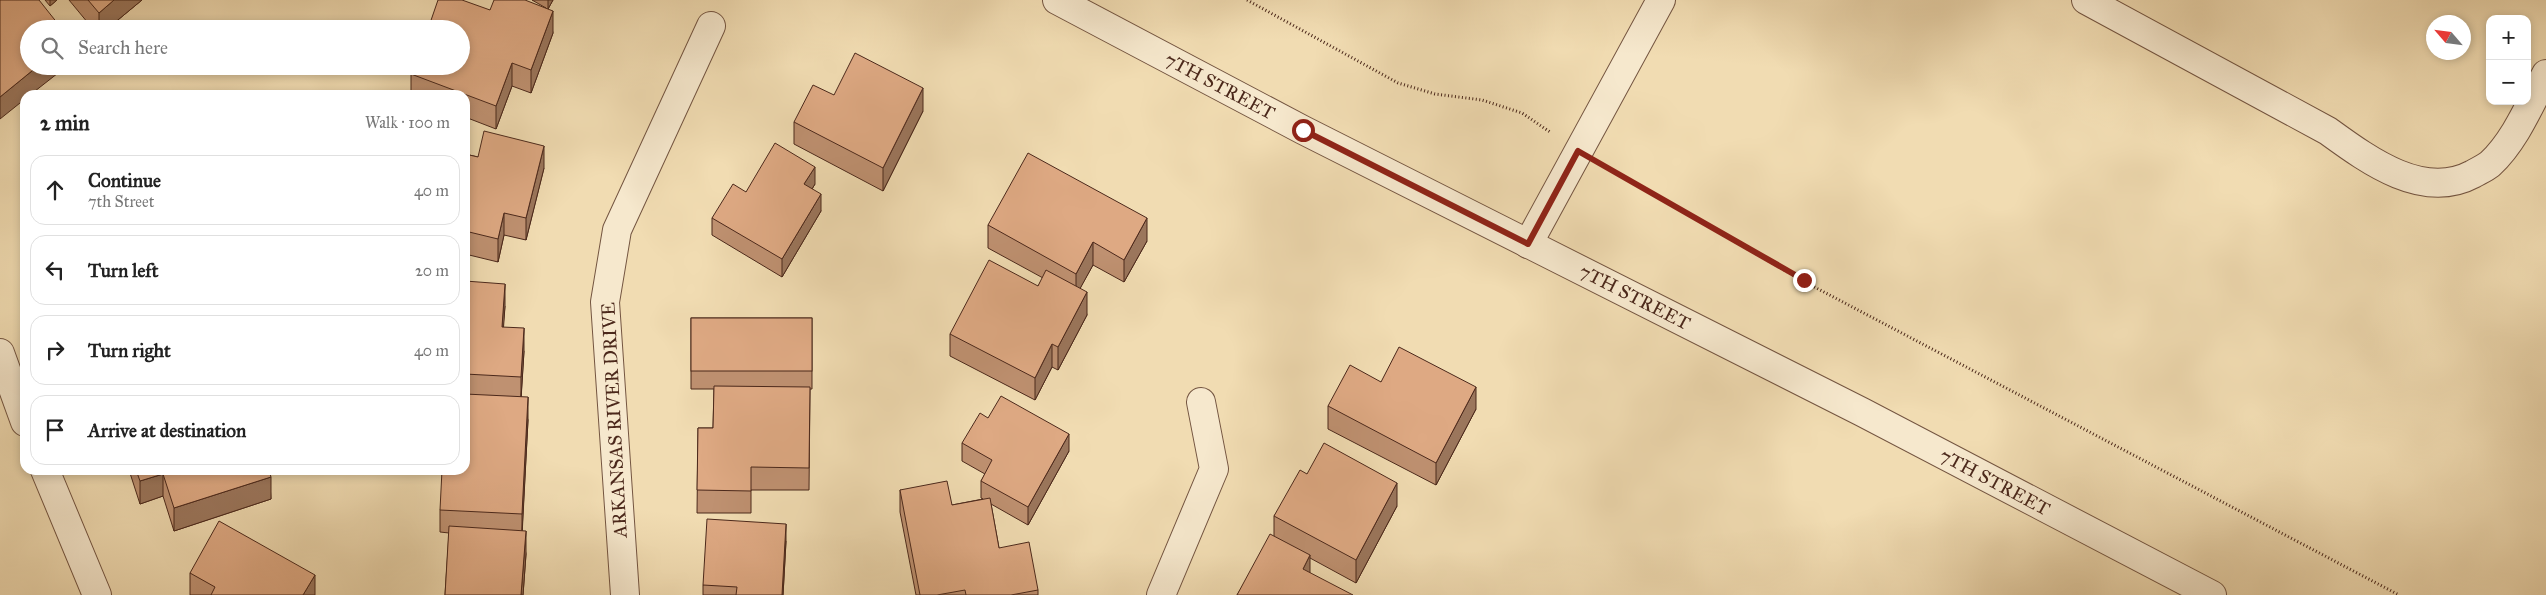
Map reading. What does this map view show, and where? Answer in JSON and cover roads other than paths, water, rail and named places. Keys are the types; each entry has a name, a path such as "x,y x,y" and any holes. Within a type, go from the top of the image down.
{"street":[{"name":"7TH STREET","path":"1057,0 1303,130 1854,408 2212,595"},
{"path":"1528,244 1660,0"},
{"path":"2086,0 2328,132 2357,152 2395,174 2426,183 2462,180 2489,165 2511,138 2546,74"},
{"name":"ARKANSAS RIVER DRIVE","path":"625,595 605,302 617,230 711,26"},
{"path":"0,353 20,408"},
{"path":"1161,595 1214,469 1201,402"},
{"path":"47,475 97,595"}]}
